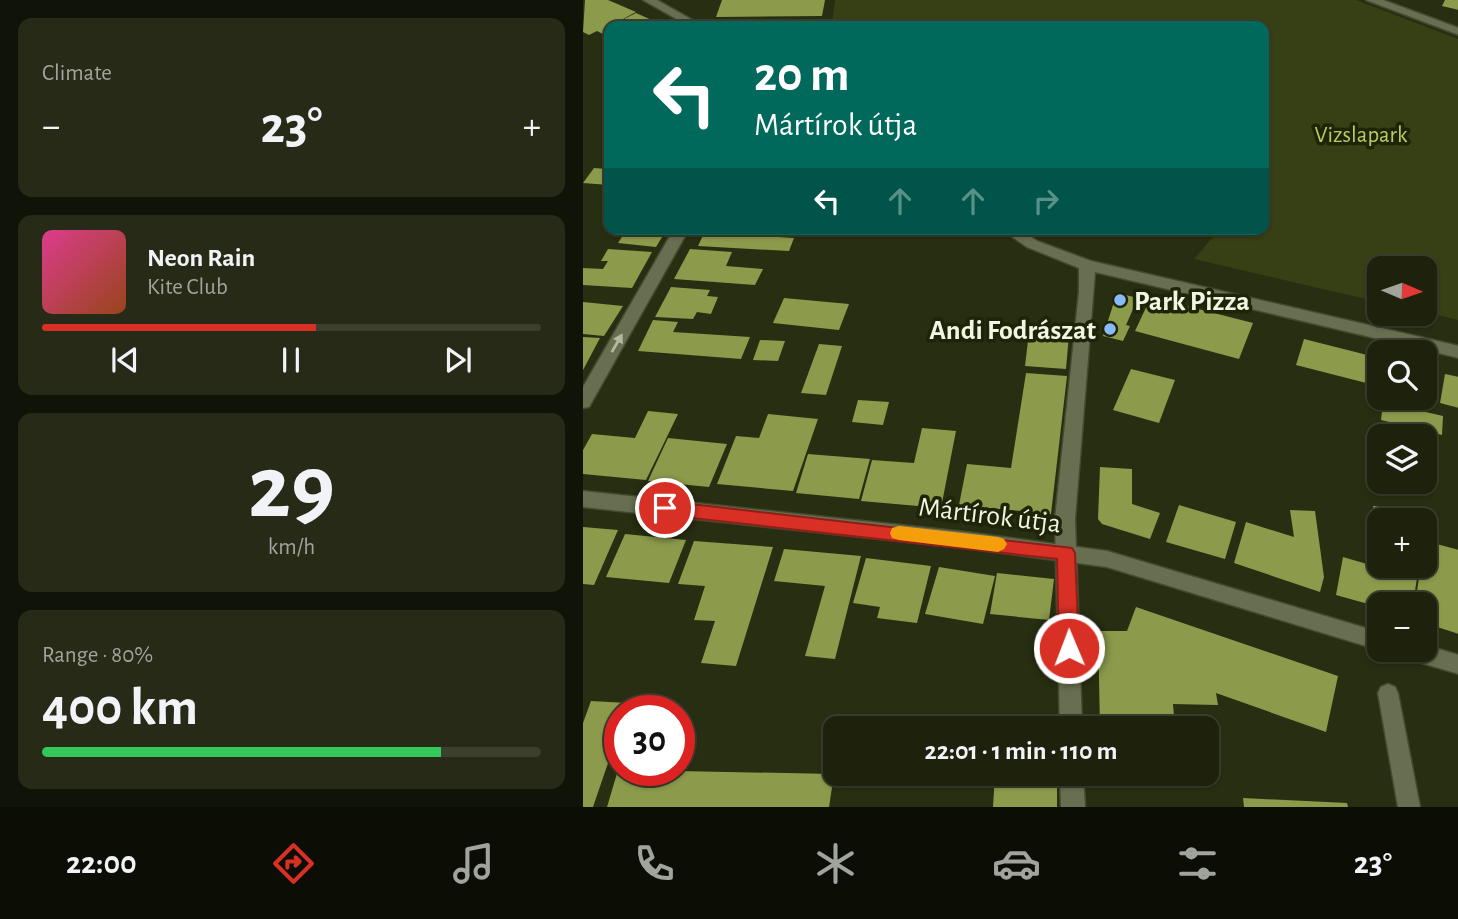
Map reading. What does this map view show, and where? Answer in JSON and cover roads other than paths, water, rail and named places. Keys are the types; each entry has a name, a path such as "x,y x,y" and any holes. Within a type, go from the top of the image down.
{"street":[{"path":"649,0 688,21"},
{"path":"1372,0 1404,6 1458,32"},
{"path":"583,402 679,235"},
{"path":"1018,235 1032,244 1087,265 1458,352"},
{"path":"1071,716 1065,519 1087,292 1087,265"},
{"name":"Mártírok útja","path":"583,499 1107,559 1367,637"},
{"path":"1437,659 1458,666"},
{"path":"1072,786 1073,807"}],"lane":[{"path":"1388,693 1409,807"}],"place":[{"name":"Park Pizza","path":"1120,300"},
{"name":"Andi Fodrászat","path":"1110,329"}],"park label":[{"name":"Vizslapark","path":"1361,134"}]}
